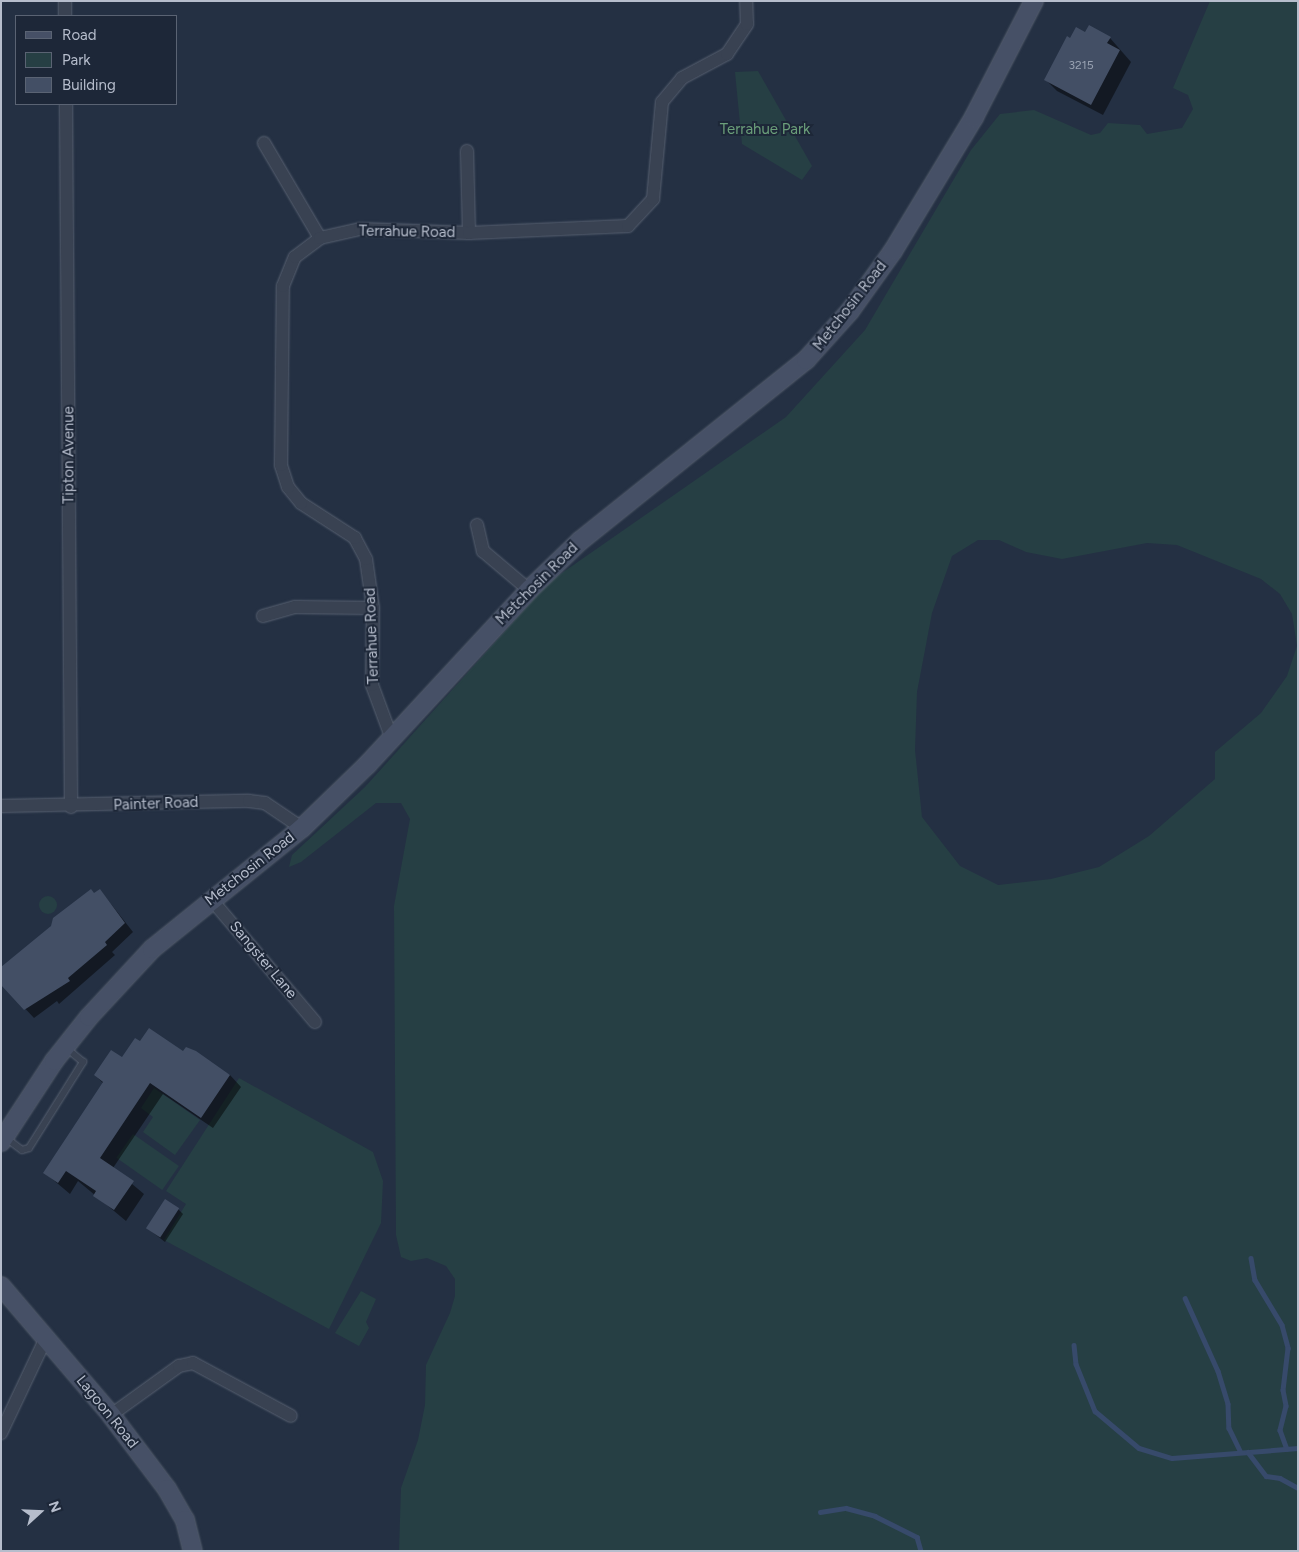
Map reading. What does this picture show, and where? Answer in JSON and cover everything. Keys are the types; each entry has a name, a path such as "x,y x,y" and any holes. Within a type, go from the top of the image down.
{"main road":[{"name":"Metchosin Road","path":"3,1140 88,1017 152,949 211,899 302,828 392,739 529,590 621,507 806,360 850,311 893,251 974,118 1034,1"},
{"name":"Lagoon Road","path":"1,1286 111,1415 180,1512 193,1551"}],"street":[{"path":"65,1 65,15"},
{"name":"Terrahue Road","path":"392,739 372,685 373,608 366,559 355,538 301,503 288,487 281,465 284,286 295,257 320,238 360,229 469,233 628,226 653,200 662,102 682,78 727,54 747,24 746,1"},
{"name":"Tipton Avenue","path":"66,105 71,807"},
{"path":"264,143 320,238"},
{"path":"467,151 469,233"},
{"path":"477,525 483,551 529,590"},
{"path":"263,616 295,607 373,608"},
{"name":"Painter Road","path":"1,806 71,807 249,801 265,803 302,828"},
{"name":"Sangster Lane","path":"211,899 315,1022"},
{"path":"1,1433 46,1338"},
{"path":"111,1415 178,1366 193,1363 292,1416"}],"lane":[{"path":"3,1140 22,1150 29,1148 83,1062 65,1048"}],"green space":[{"path":"1210,1 1298,1 1298,1551 399,1551 401,1488 418,1440 425,1405 426,1365 450,1313 455,1296 455,1279 446,1266 427,1258 411,1261 401,1257 396,1235 394,906 410,819 401,803 376,803 301,862 289,867 292,855 365,787 549,582 786,417 865,330 971,150 1000,114 1034,110 1091,135 1100,133 1108,123 1140,125 1147,134 1182,128 1193,109 1188,95 1173,88","holes":["978,540 999,540 1026,552 1062,559 1147,543 1177,545 1261,579 1280,594 1292,614 1297,646 1287,676 1261,713 1215,752 1215,779 1149,836 1099,867 1051,879 998,885 960,866 922,817 915,750 917,692 932,613 952,556"]},
{"name":"Terrahue Park","path":"758,71 812,166 802,180 742,144 735,72"},
{"path":"48,896 54,899 57,905 54,911 48,914 42,911 39,905 42,899"},
{"path":"239,1078 373,1152 383,1181 381,1223 329,1329 164,1240 186,1204 166,1191"},
{"path":"154,1088 200,1120 175,1155 143,1132 153,1117 141,1108"},
{"path":"133,1134 179,1166 162,1190 116,1158"},
{"path":"361,1291 376,1299 366,1322 369,1328 359,1346 335,1333"}],"building":[{"path":"1089,25 1111,37 1107,43 1120,50 1091,105 1044,80 1067,36 1070,38 1076,27 1085,32"},
{"path":"91,889 94,893 100,889 125,923 105,942 107,945 68,978 70,981 24,1010 1,985 1,967 51,926 53,918"},
{"path":"149,1028 183,1051 186,1047 196,1051 230,1075 201,1118 150,1083 100,1158 134,1181 114,1210 93,1196 96,1191 66,1171 58,1183 43,1173 103,1082 94,1075 111,1050 122,1057 135,1038 140,1041"},
{"path":"165,1199 179,1208 160,1238 146,1228"}],"waterway":[{"path":"1251,1258 1255,1280 1282,1325 1288,1348 1283,1390 1286,1406 1280,1430 1287,1449"},
{"path":"1185,1298 1218,1371 1228,1404 1229,1428 1240,1451"},
{"path":"1074,1345 1076,1364 1095,1411 1139,1448 1172,1458 1298,1448"},
{"path":"1248,1452 1266,1476 1280,1478 1298,1488"},
{"path":"820,1512 846,1508 875,1516 917,1537 921,1551"}]}
